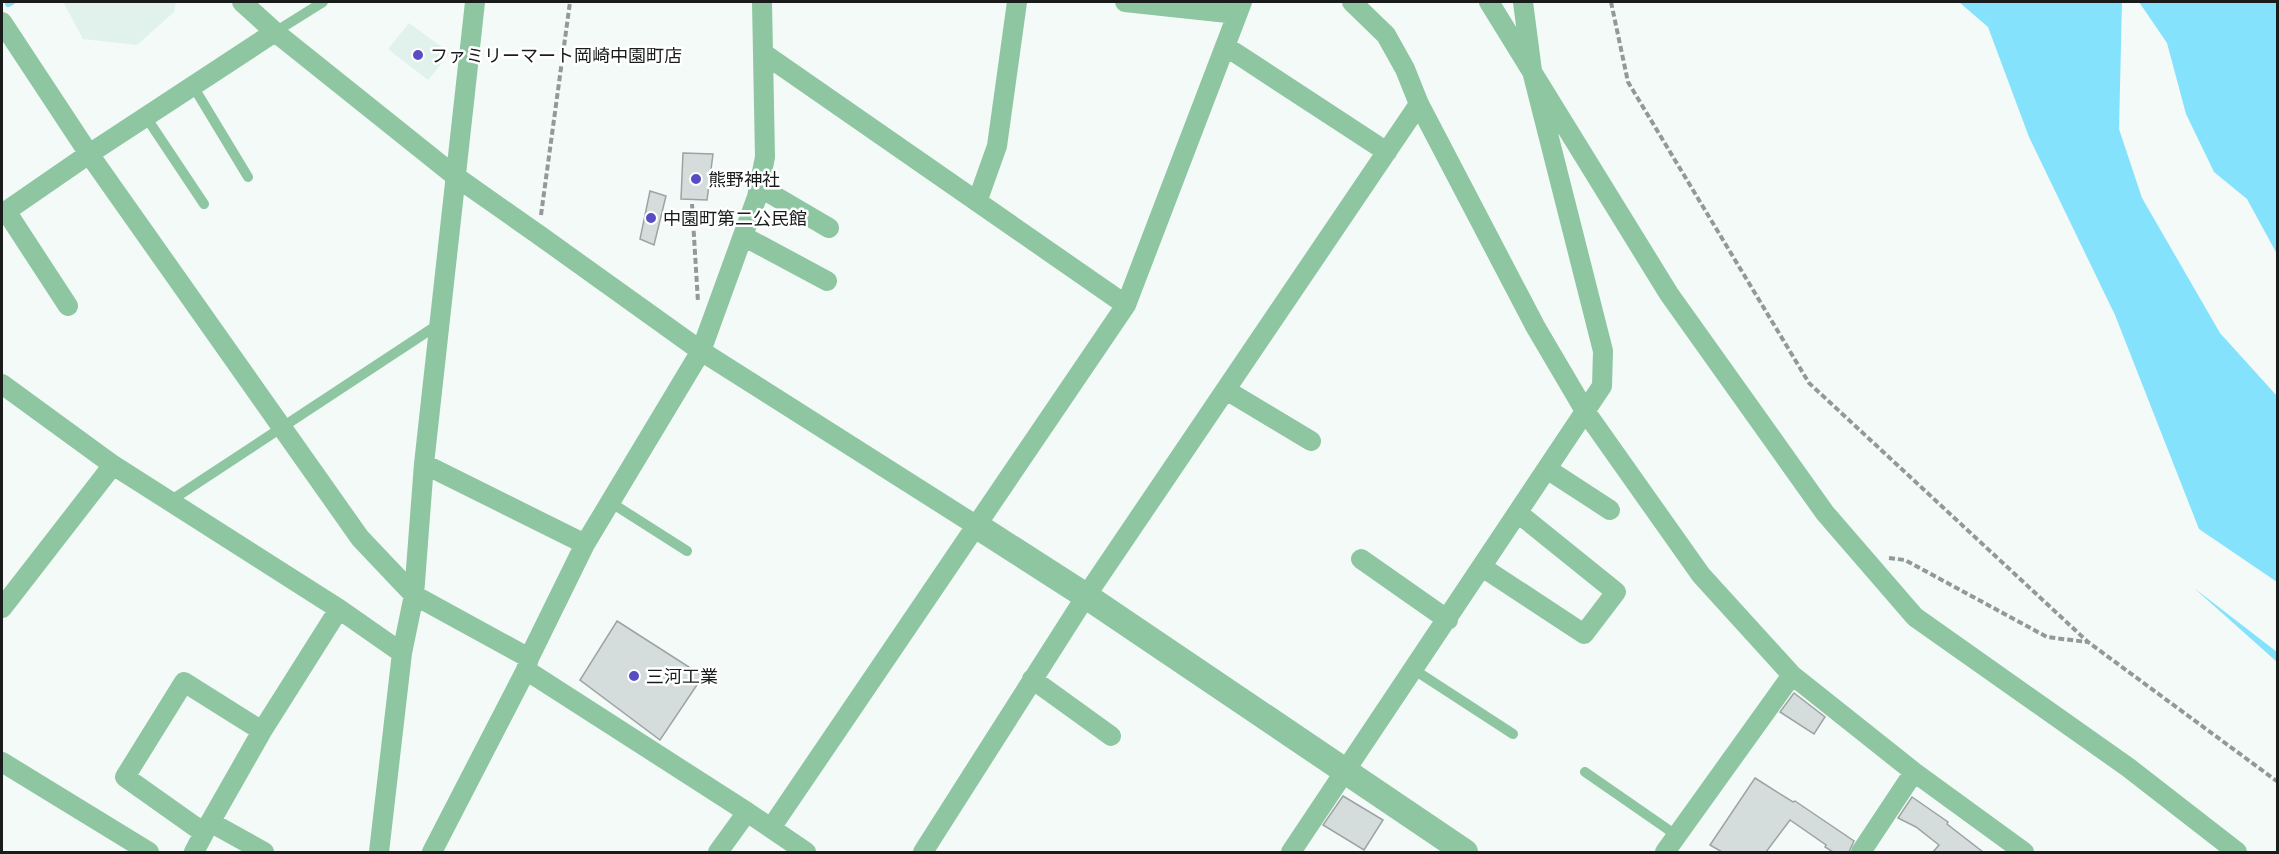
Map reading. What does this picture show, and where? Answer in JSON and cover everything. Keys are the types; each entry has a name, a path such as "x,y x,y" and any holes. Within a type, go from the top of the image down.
{"street":[{"path":"242,2 275,32 455,176 701,351 1086,596 1465,852"},
{"path":"379,852 402,653 414,595 424,464 475,2"},
{"path":"432,852 528,664 585,544 701,351 743,236 759,187 765,157 762,2"},
{"path":"977,202 998,146 1017,2"},
{"path":"771,828 1126,305 1240,8 1125,2"},
{"path":"1352,2 1386,35 1405,69 1419,104 1535,326 1585,411 1701,575 1792,675 1914,772 2024,852"},
{"path":"1489,2 1669,294 1825,513 1915,617 2129,768 2237,852"},
{"path":"1291,852 1448,620 1602,386 1603,351 1532,71 1523,2"},
{"path":"2,22 89,154 360,538 414,595 528,664 806,852"},
{"path":"68,306 4,213 89,154 275,32"},
{"path":"1225,46 1387,152"},
{"path":"763,53 1126,305"},
{"path":"923,852 1086,596 1419,104"},
{"path":"759,187 829,228"},
{"path":"743,236 827,281"},
{"path":"2,384 113,465 339,609 402,653"},
{"path":"1226,390 1311,441"},
{"path":"424,464 585,544"},
{"path":"2,608 113,465"},
{"path":"1547,469 1610,510"},
{"path":"1482,567 1584,634 1616,592 1518,513"},
{"path":"1361,559 1448,620"},
{"path":"194,852 262,730 339,609"},
{"path":"1665,852 1792,675"},
{"path":"1032,679 1111,736"},
{"path":"262,730 184,682 125,777 207,827 264,852"},
{"path":"2,762 149,852"},
{"path":"1861,852 1914,772"},
{"path":"718,852 747,812"}],"lane":[{"path":"275,32 323,2"},
{"path":"193,86 248,177"},
{"path":"146,117 204,204"},
{"path":"170,501 439,324"},
{"path":"610,502 687,551"},
{"path":"1413,669 1513,734"},
{"path":"1585,772 1676,835"}],"path":[{"path":"539,236 570,2"},
{"path":"1611,2 1628,82 1809,384 2088,642 2277,782"},
{"path":"692,204 698,306"},
{"path":"1859,552 1905,560 2047,638 2088,642"}],"shaded area":[{"path":"63,2 176,2 174,12 137,45 83,39"},
{"path":"409,23 450,53 428,80 388,49"}],"water":[{"path":"1959,2 2122,2 2119,129 2142,198 2220,333 2277,396 2277,582 2199,529 2115,315 2029,137 1988,27"},
{"path":"2139,2 2277,2 2277,254 2247,199 2214,172 2186,114 2167,43"},
{"path":"2194,588 2277,652 2277,662"}],"building":[{"path":"683,153 713,154 707,200 681,199"},
{"path":"650,191 666,196 654,245 640,239"},
{"path":"617,621 703,676 660,740 580,680"},
{"path":"1794,693 1825,717 1814,734 1780,712"},
{"path":"1755,778 1793,802 1795,801 1854,841 1849,852 1833,852 1790,820 1766,852 1722,852 1710,845"},
{"path":"1343,796 1383,820 1364,850 1323,825"},
{"path":"1912,797 1948,822 1947,824 1983,852 1933,852 1939,845 1916,827 1898,818"}],"waterway":[{"path":"8,4 12,2"}],"place":[{"name":"ファミリーマート岡崎中園町店","path":"418,55"},
{"name":"熊野神社","path":"696,179"},
{"name":"中園町第二公民館","path":"651,218"},
{"name":"三河工業","path":"634,676"}]}
